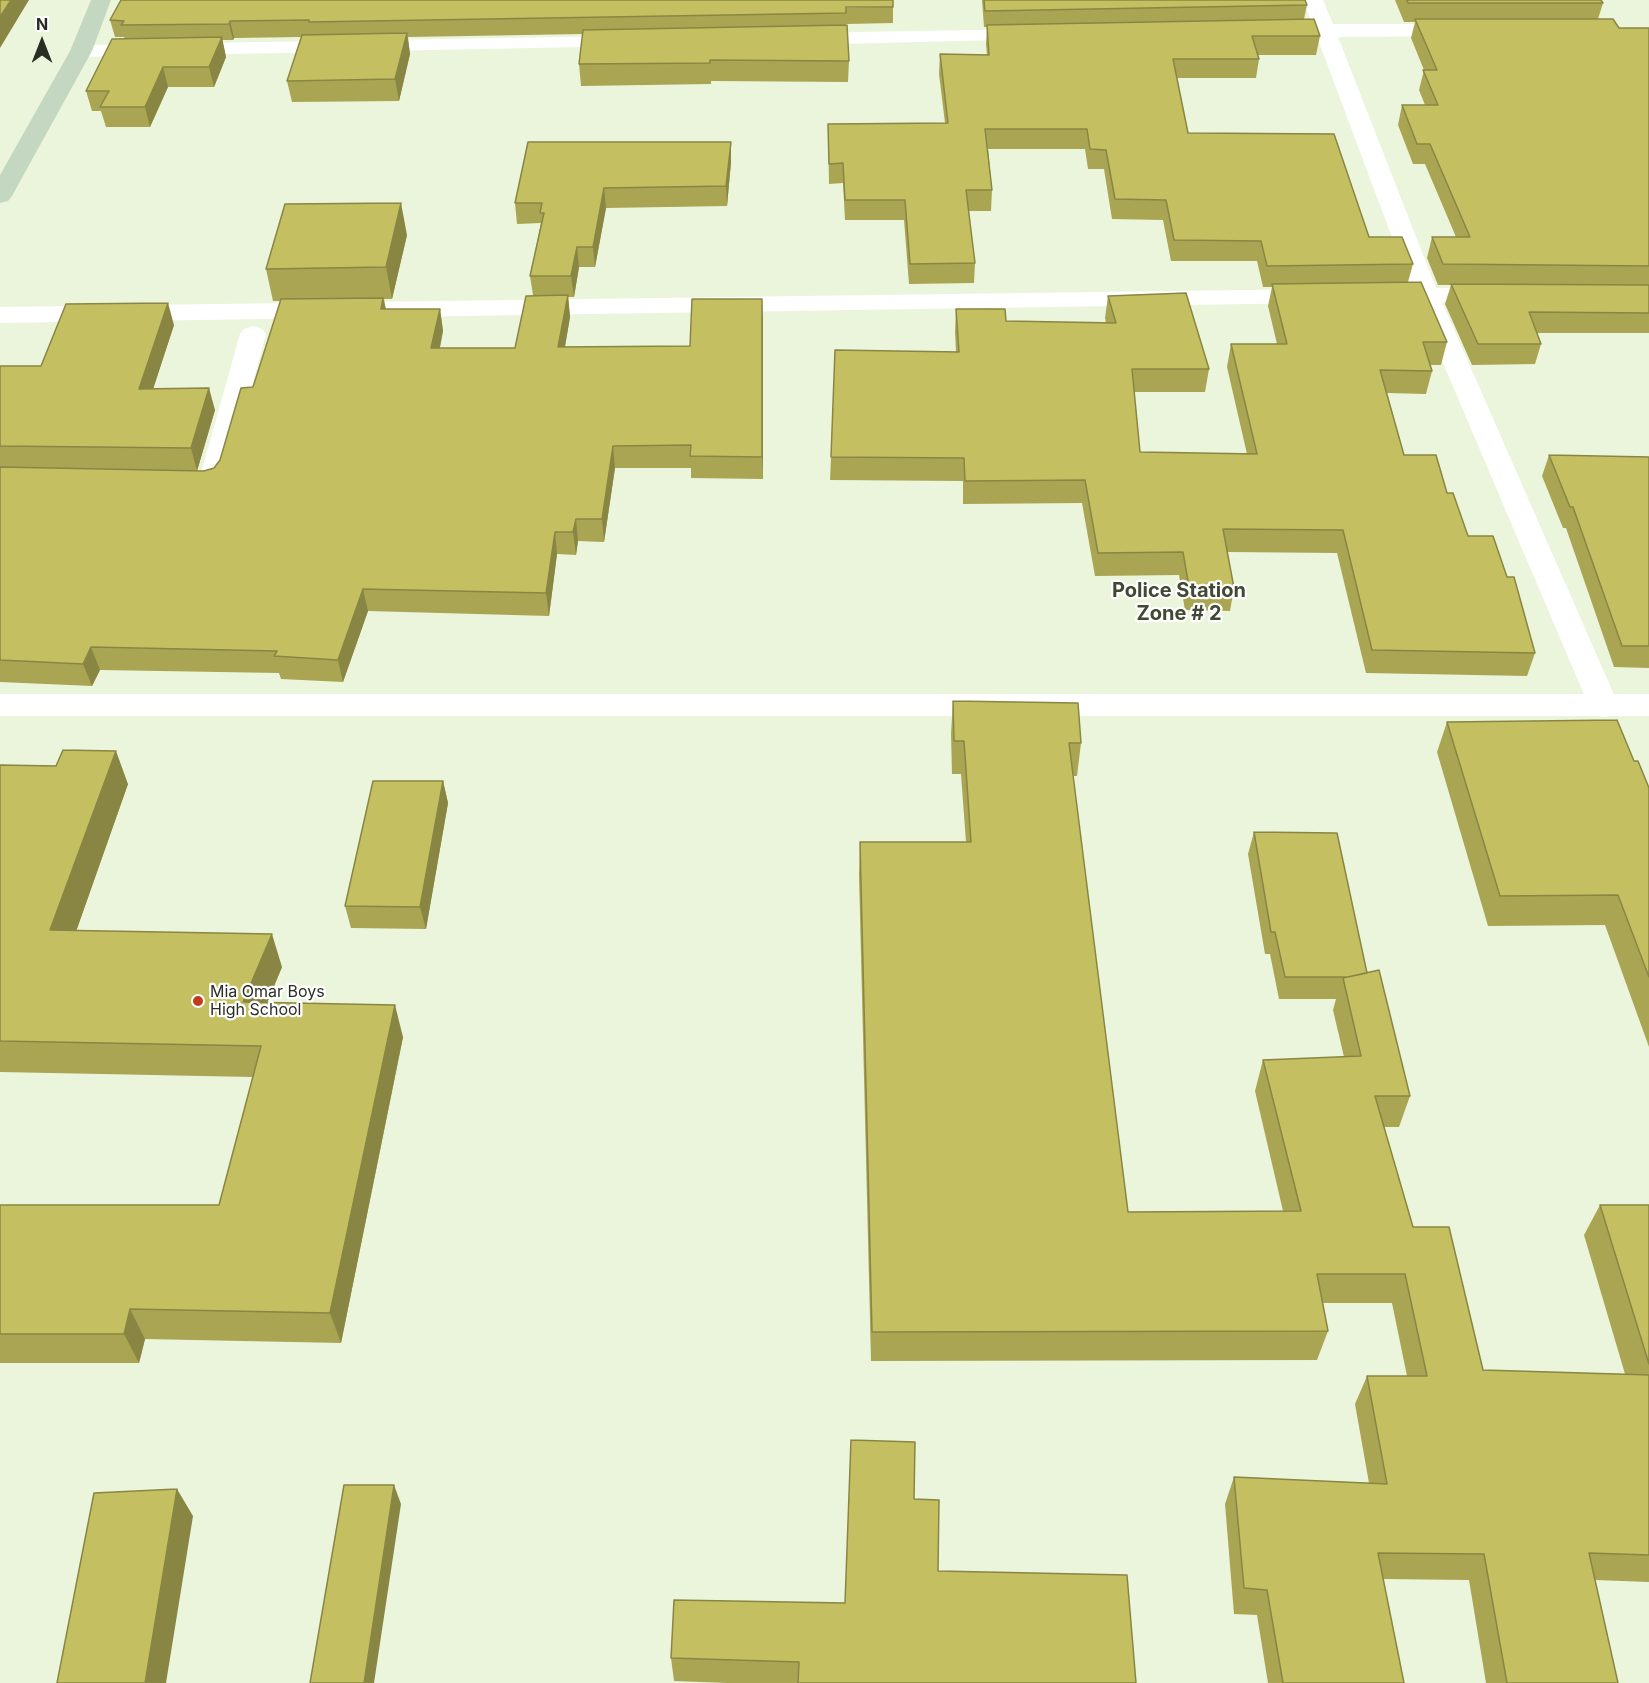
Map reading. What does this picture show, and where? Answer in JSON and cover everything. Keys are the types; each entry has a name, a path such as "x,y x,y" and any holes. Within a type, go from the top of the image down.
{"main road":[{"path":"0,196 81,51 101,0"}],"street":[{"path":"1312,0 1426,294 1604,706"},
{"path":"1253,31 1475,30"},
{"path":"786,39 1050,35"},
{"path":"81,51 643,42"},
{"path":"0,315 1348,295 1520,295"},
{"path":"159,481 210,482 213,478 254,334"},
{"path":"0,705 1649,705"}],"building":[{"path":"0,0 11,0 0,17"},
{"path":"121,0 893,0 893,7 846,7 846,13 309,22 309,20 230,21 229,24 121,25 124,21 110,20"},
{"path":"984,0 1305,0 1307,5 985,11"},
{"path":"1407,0 1601,0 1603,3 1408,3"},
{"path":"1314,19 1320,36 1252,36 1259,59 1173,59 1188,133 1334,134 1369,237 1402,237 1413,264 1267,266 1261,241 1174,240 1166,200 1115,199 1106,150 1090,149 1087,129 985,129 992,190 966,190 975,263 910,264 905,200 845,200 843,163 829,164 828,124 948,123 940,54 989,55 987,25"},
{"path":"1415,19 1613,19 1619,28 1649,28 1649,266 1443,264 1432,237 1470,237 1430,144 1417,144 1402,105 1438,105 1423,70 1437,70"},
{"path":"847,25 849,61 710,60 710,63 579,64 583,30"},
{"path":"407,33 395,79 287,81 302,35"},
{"path":"222,37 209,67 163,67 145,107 100,107 109,91 86,91 112,39"},
{"path":"528,142 731,142 726,186 604,188 593,247 577,247 571,276 530,276 544,213 540,213 542,203 515,203"},
{"path":"401,203 386,267 266,269 285,204"},
{"path":"1421,282 1447,342 1423,342 1432,371 1380,370 1404,455 1436,455 1447,493 1453,493 1468,536 1493,536 1507,577 1514,577 1535,653 1372,650 1343,530 1223,529 1234,588 1189,587 1183,552 1098,553 1085,480 965,481 964,458 831,457 835,350 959,352 956,309 1005,309 1006,321 1116,323 1108,296 1186,293 1209,369 1132,369 1140,452 1257,454 1231,344 1287,344 1272,284"},
{"path":"1451,284 1649,285 1649,313 1529,312 1541,344 1478,344"},
{"path":"568,295 558,347 690,346 692,299 762,299 762,457 690,456 691,445 613,446 602,519 576,519 573,532 555,532 546,593 363,589 338,660 274,656 277,651 91,647 83,664 0,660 0,467 204,471 214,468 220,460 241,388 253,387 281,299 383,298 381,309 440,309 431,348 515,348 526,296"},
{"path":"168,303 139,389 209,388 191,448 0,446 0,366 41,366 66,304"},
{"path":"1549,455 1649,457 1649,646 1622,646 1573,507 1570,507"},
{"path":"953,701 1078,703 1081,743 1069,743 1128,1212 1301,1211 1263,1060 1361,1056 1343,978 1379,970 1410,1096 1375,1096 1413,1227 1449,1227 1483,1370 1649,1375 1649,1555 1589,1553 1618,1683 1507,1683 1484,1554 1378,1553 1404,1683 1283,1683 1267,1590 1244,1588 1234,1477 1387,1484 1367,1376 1427,1376 1405,1274 1317,1274 1328,1331 872,1332 860,842 971,842 964,741 954,741"},
{"path":"1617,720 1634,761 1638,761 1649,788 1649,977 1618,895 1500,896 1447,722"},
{"path":"63,750 116,751 50,930 272,934 243,1002 395,1005 330,1313 130,1309 124,1334 0,1334 0,1205 219,1205 261,1046 0,1041 0,765 56,766"},
{"path":"373,781 443,781 420,907 345,906"},
{"path":"1254,832 1337,833 1367,973 1348,977 1285,977 1275,932 1271,932"},
{"path":"1600,1205 1649,1205 1649,1364"},
{"path":"851,1440 915,1442 914,1499 939,1500 938,1571 1127,1575 1136,1683 798,1683 799,1662 671,1658 674,1600 845,1603"},
{"path":"344,1485 394,1485 364,1683 310,1683"},
{"path":"177,1489 145,1683 57,1683 94,1493"}],"place":[{"name":"Mia Omar Boys High School","path":"198,1001"}],"district":[{"name":"Police Station Zone # 2","path":"1179,602"}]}
